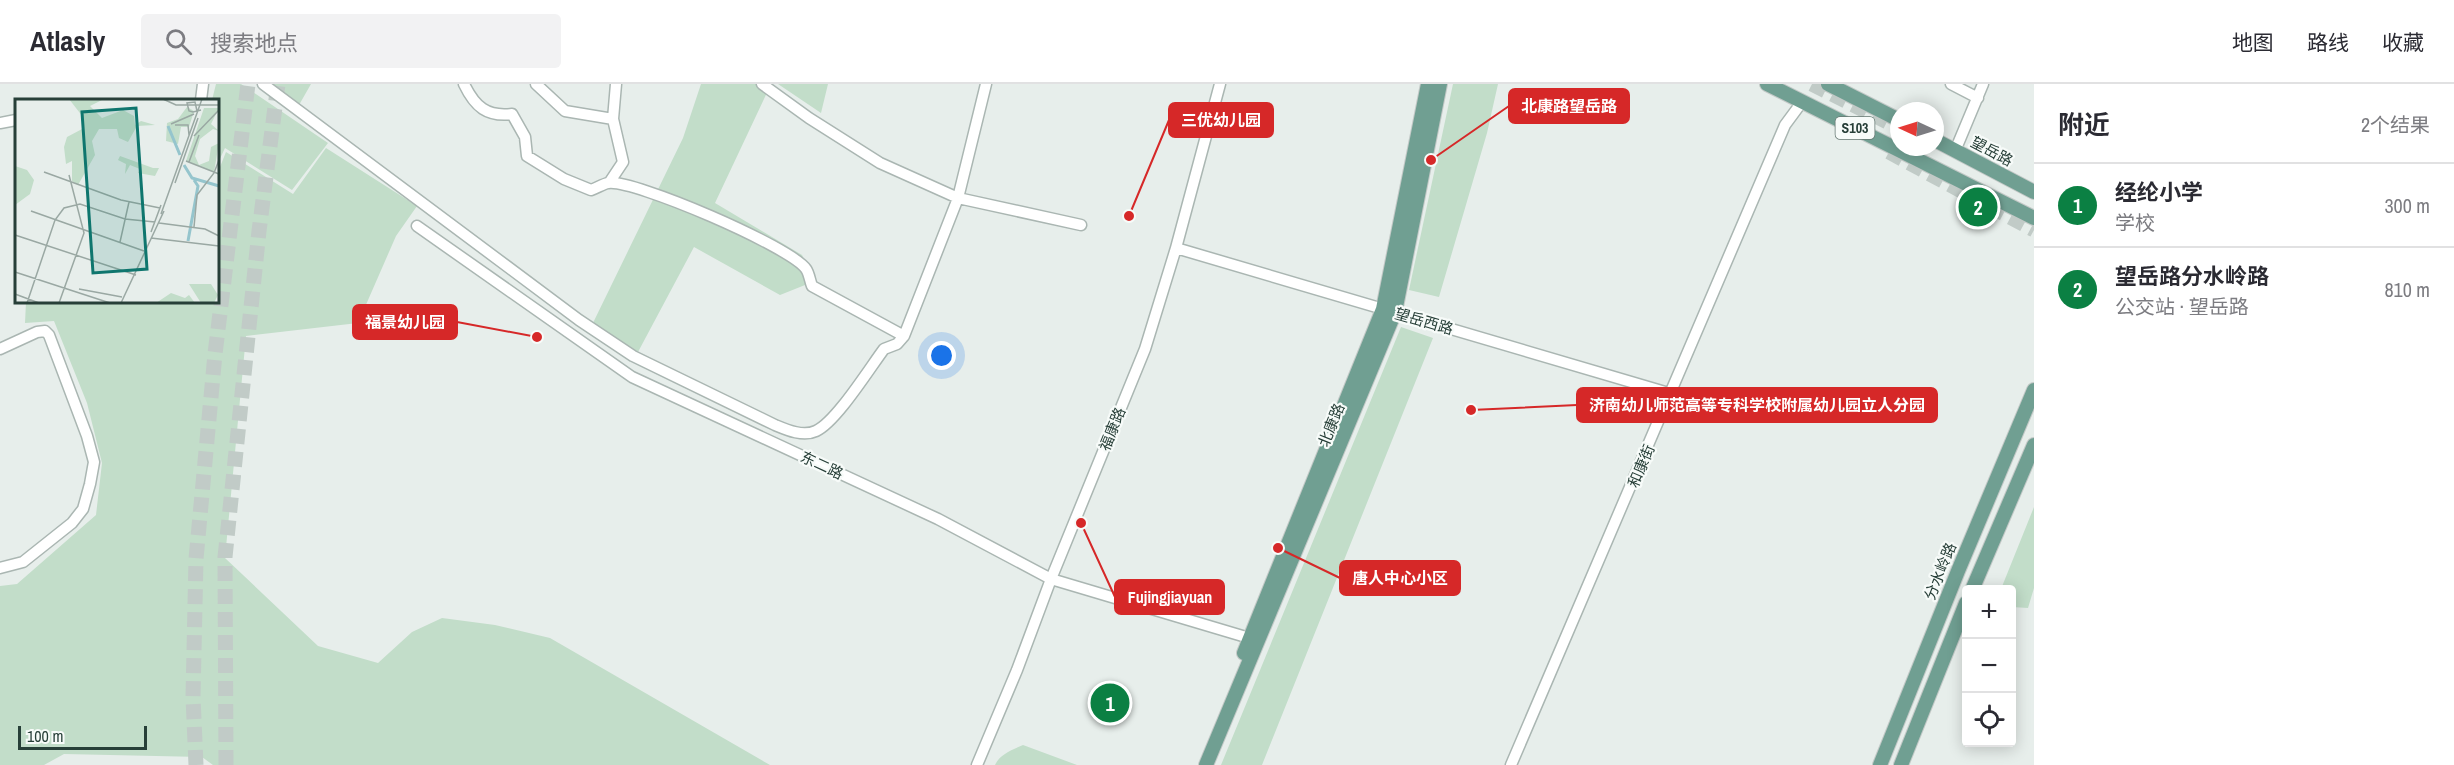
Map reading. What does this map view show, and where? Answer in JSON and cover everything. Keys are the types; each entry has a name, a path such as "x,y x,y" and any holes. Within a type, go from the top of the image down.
{"main road":[{"name":"北康路","path":"1389,311 1428,84"},
{"name":"北康路","path":"1206,765 1389,311 1440,84"},
{"name":"S103","path":"1767,84 2034,218"},
{"name":"S103","path":"1828,84 1890,115"},
{"name":"望岳路","path":"1944,144 2034,192"},
{"name":"分水岭路","path":"1880,765 2034,390"},
{"path":"1973,585 2034,445"},
{"path":"1901,765 1962,613"},
{"name":"北康路","path":"1196,765 1255,640"}],"street":[{"path":"201,99 203,84"},
{"path":"264,84 579,320 633,356 796,433 814,432 830,422 884,349 897,344 904,336 958,198 986,84"},
{"path":"464,84 476,104 485,110 495,116 512,114 525,137 526,156 564,178 591,190 609,183 636,188 704,213 771,244 805,268 812,286 904,336"},
{"path":"536,84 566,111 613,119"},
{"path":"609,183 623,162 613,119 616,84"},
{"path":"762,84 809,118 880,163 958,198 1081,225"},
{"name":"福康路","path":"977,765 1144,349 1176,248 1220,84"},
{"path":"1951,84 1978,98"},
{"path":"1955,150 1983,84"},
{"name":"和康街","path":"1511,765 1789,118 1802,102"},
{"path":"0,123 15,120"},
{"name":"东二路","path":"417,226 632,377 938,519 1051,579 1255,640"},
{"name":"望岳西路","path":"1176,248 1672,394"},
{"path":"0,349 37,332 45,331 49,335 87,436 94,462 83,509 72,523 23,562 0,568"},
{"path":"1958,571 1972,585"}],"green space":[{"path":"216,84 241,84 328,143 292,190 225,148 219,161 219,99 212,99"},
{"path":"271,84 311,84 299,105"},
{"path":"701,84 771,84 715,203 802,255 815,281 780,295 694,247 638,352 592,325 683,138"},
{"path":"778,84 828,84 821,113"},
{"path":"1453,84 1498,84 1487,133 1439,297 1409,290"},
{"path":"326,148 417,206 396,236 358,323 246,336 225,558 318,646 378,663 412,632 442,618 495,625 550,638 770,765 213,765 202,757 64,754 44,765 0,765 0,586 17,584 96,515 102,463 87,403 54,321 25,323 26,303 219,303 219,170 226,152 293,194"},
{"path":"1401,327 1433,338 1262,765 1221,765"},
{"path":"2034,507 2034,588 2028,608 2016,607 2016,585 2003,585"},
{"path":"1023,745 1077,765 995,765 1003,755"}],"tunnel":[{"path":"196,765 193,697 196,559 215,354 248,84"},
{"path":"226,765 225,557 259,231 278,84"},
{"path":"1812,84 1890,123"},
{"path":"1889,152 2034,230"}],"place":[{"name":"北康路望岳路","path":"1431,160"},
{"name":"望岳路分水岭路","path":"1978,207"},
{"name":"三优幼儿园","path":"1129,216"},
{"name":"福景幼儿园","path":"537,337"},
{"name":"济南幼儿师范高等专科学校附属幼儿园立人分园","path":"1471,410"},
{"name":"Fujingjiayuan","path":"1081,523"},
{"name":"唐人中心小区","path":"1278,548"},
{"name":"经纶小学","path":"1110,703"}]}
